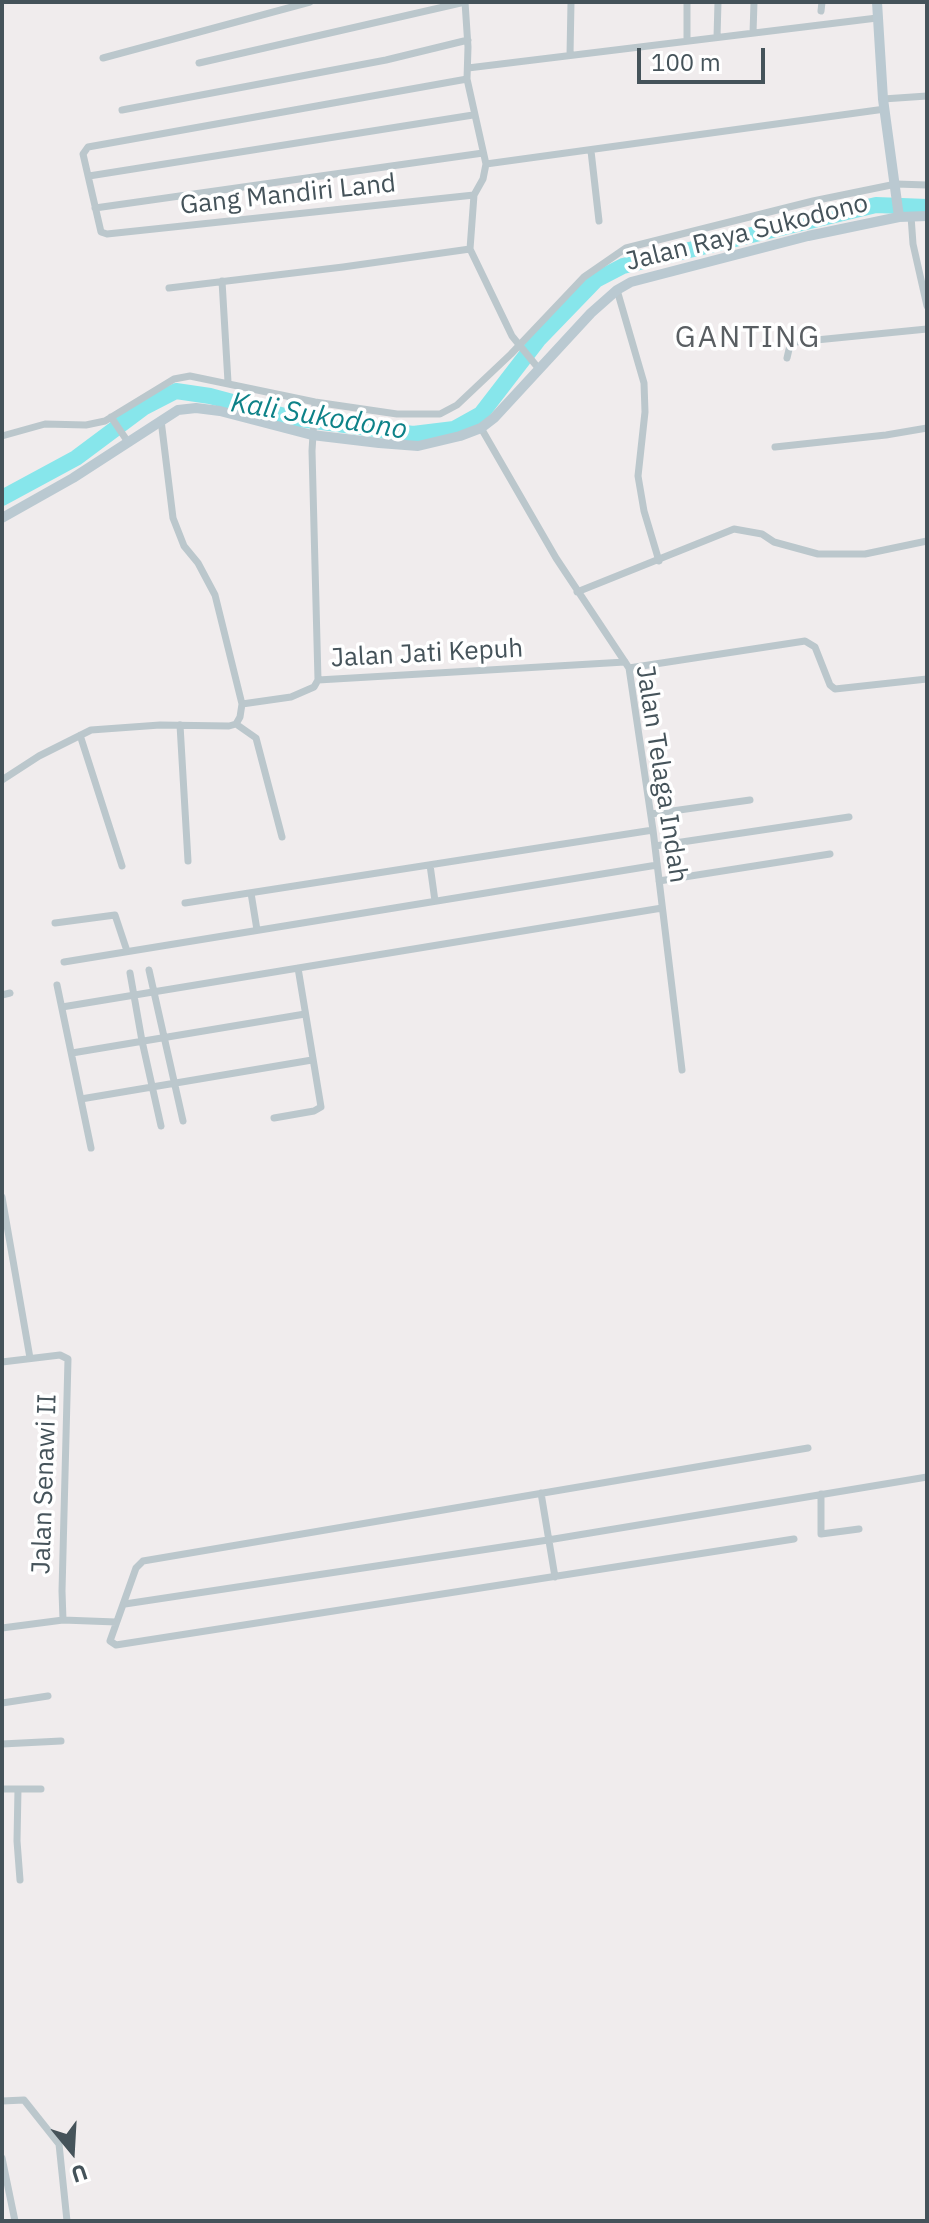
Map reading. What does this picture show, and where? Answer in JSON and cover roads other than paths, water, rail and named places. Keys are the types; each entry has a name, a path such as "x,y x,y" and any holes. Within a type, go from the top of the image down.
{"main road":[{"path":"877,2 884,104 903,216"},
{"name":"Jalan Raya Sukodono","path":"2,518 73,478 127,440 178,410 196,408 220,411 312,432 418,446 439,443 481,428 494,418 579,325 617,290 631,282 673,269 903,216 927,216"}],"street":[{"path":"103,58 310,2"},
{"path":"199,63 465,2 467,79 486,164 483,179 474,195 470,249 519,347 537,368"},
{"path":"570,55 571,2"},
{"path":"687,2 687,41"},
{"path":"717,37 718,2"},
{"path":"753,33 754,2"},
{"path":"468,68 877,18"},
{"path":"122,110 386,60 468,40"},
{"path":"467,79 88,147 83,154 95,208 483,153"},
{"path":"486,164 591,151 927,96"},
{"path":"89,176 473,115"},
{"path":"591,151 599,221"},
{"path":"2,436 45,424 86,425 113,420 182,376 228,382 314,405 397,414 440,414 457,405 519,347 584,277 626,248 813,201 927,185"},
{"name":"Gang Mandiri Land","path":"95,208 101,232 107,234 474,195"},
{"path":"903,216 913,244 927,306"},
{"path":"169,288 470,249"},
{"path":"222,281 228,382"},
{"path":"617,290 644,383 645,412 638,476 644,511 659,561"},
{"path":"787,358 790,345 796,342 927,329"},
{"name":"Jalan Jati Kepuh","path":"314,405 318,680 627,665 805,641 815,647 830,685 841,690 927,679"},
{"path":"113,420 127,440"},
{"path":"161,420 173,518 184,546 215,595 242,704 236,724"},
{"name":"Jalan Telaga Indah","path":"481,428 577,592 627,665 654,813 653,830 682,1070"},
{"path":"775,447 927,428"},
{"path":"577,592 734,529 762,534 774,542 818,554 865,554 927,541"},
{"path":"242,704 291,697 314,687 318,680"},
{"path":"2,780 39,756 91,730 236,724"},
{"path":"236,724 256,738 282,837"},
{"path":"180,725 188,861"},
{"path":"80,735 122,866"},
{"path":"654,813 750,800"},
{"path":"655,846 849,817"},
{"path":"185,903 653,830"},
{"path":"659,881 830,854"},
{"path":"430,865 435,901"},
{"path":"64,962 657,865"},
{"path":"251,893 257,930"},
{"path":"62,1007 662,908"},
{"path":"55,923 115,915 127,951"},
{"path":"274,1118 320,1108 298,968"},
{"path":"149,970 183,1121"},
{"path":"130,973 161,1126"},
{"path":"57,985 91,1148"},
{"path":"72,1053 305,1014"},
{"path":"81,1099 312,1060"},
{"path":"2,1197 30,1358 2,1362"},
{"name":"Jalan Senawi II","path":"30,1358 60,1355 65,1356 69,1364 63,1620"},
{"path":"794,1539 116,1645 110,1641 136,1568 143,1561 808,1448"},
{"path":"125,1604 548,1540 927,1477"},
{"path":"541,1493 555,1577"},
{"path":"817,1495 821,1534 859,1529"},
{"path":"2,1628 63,1620 116,1622"},
{"path":"2,1703 48,1696"},
{"path":"2,1744 61,1741"},
{"path":"2,1789 41,1789"},
{"path":"18,1789 20,1880"},
{"path":"2,2101 24,2100 59,2144 67,2221"},
{"path":"2,2158 15,2221"}],"waterway":[{"name":"Kali Sukodono","path":"2,498 76,458 143,408 176,391 210,396 292,418 413,434 454,429 481,414 538,340 596,280 623,266 876,205 927,207"}],"district":[{"name":"GANTING","path":"748,338"}]}
